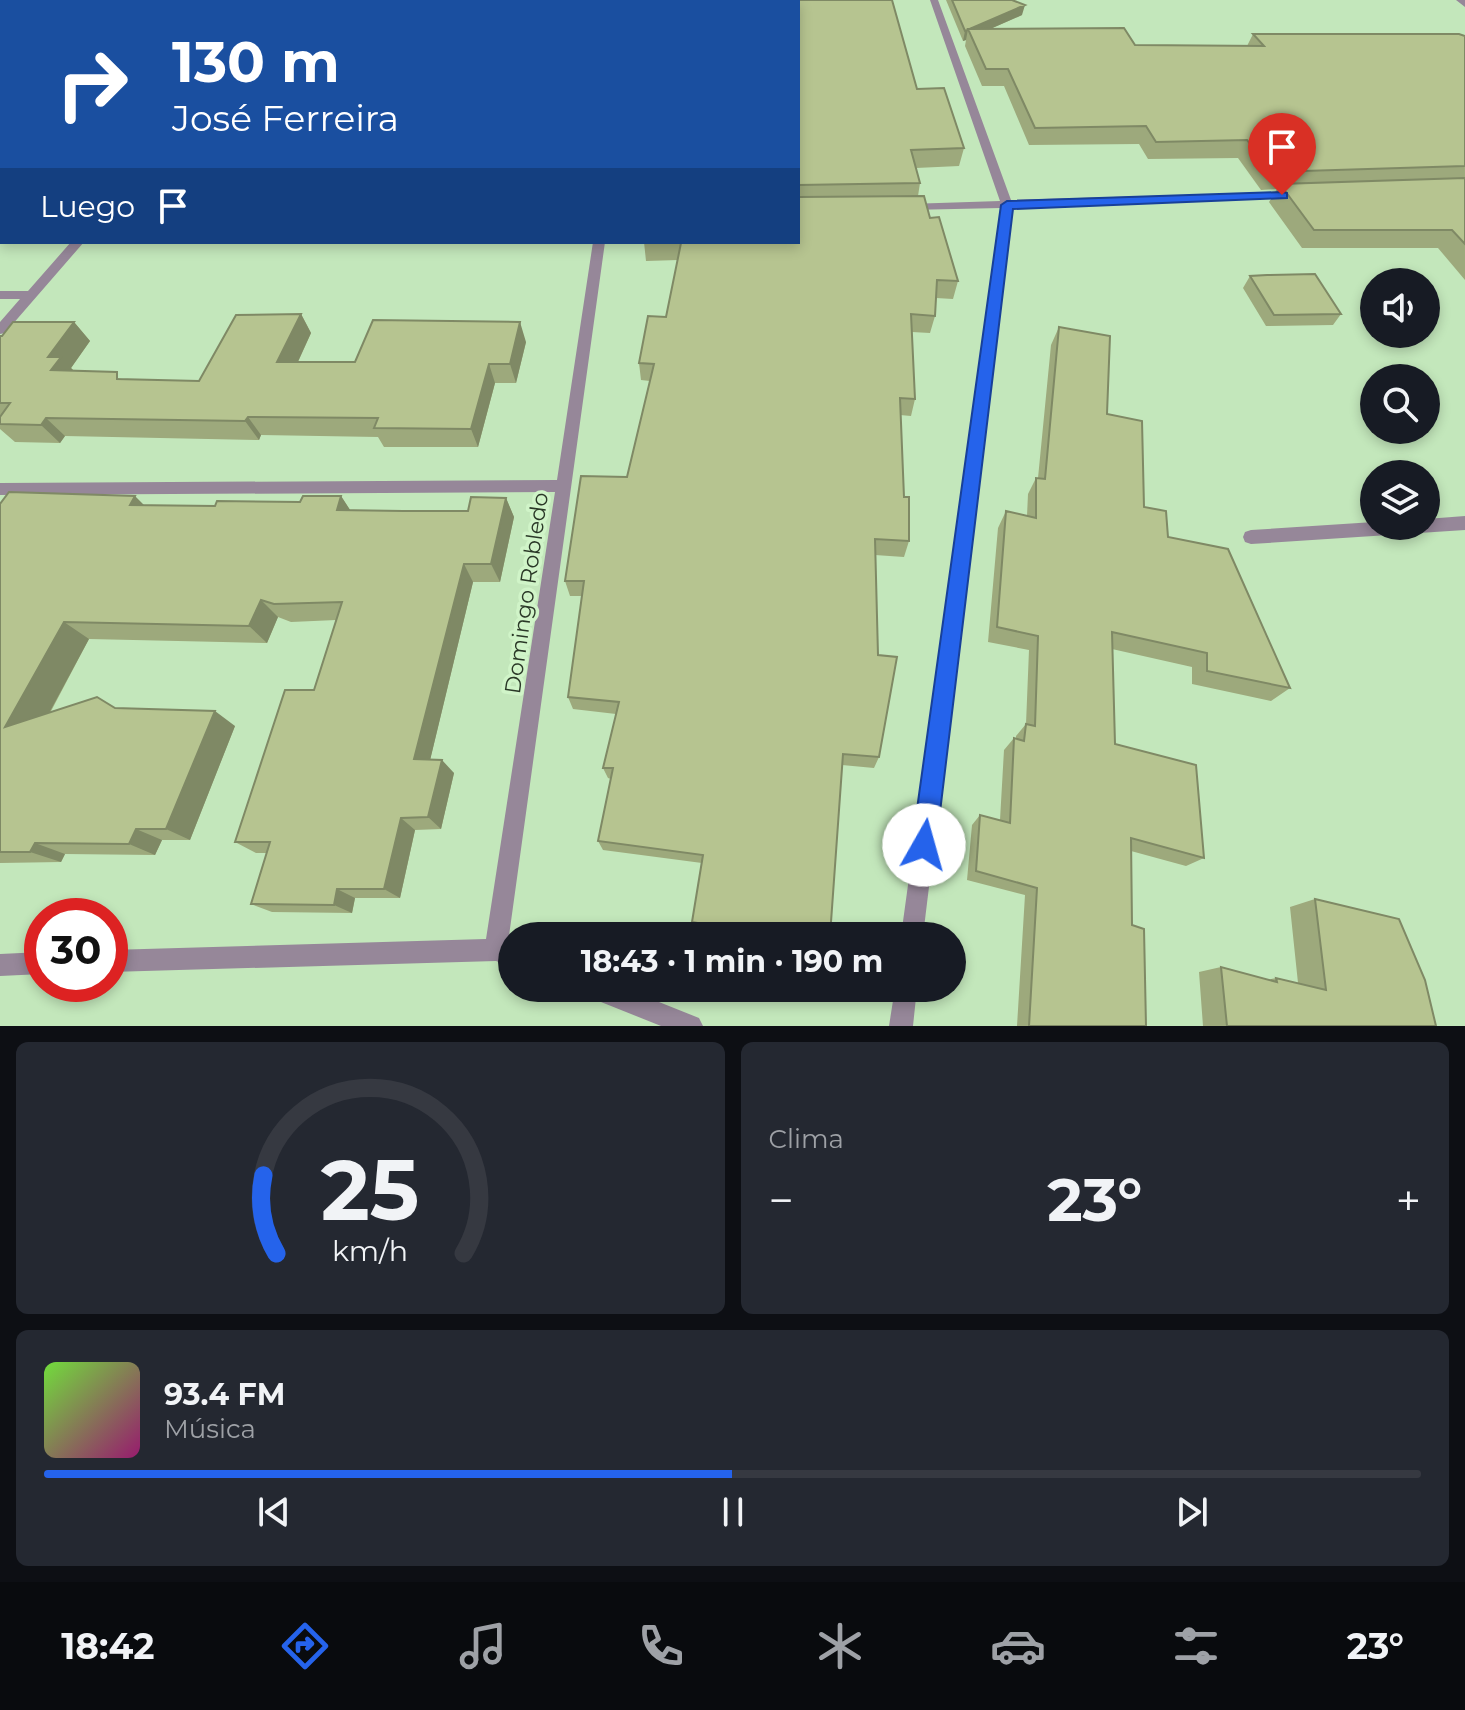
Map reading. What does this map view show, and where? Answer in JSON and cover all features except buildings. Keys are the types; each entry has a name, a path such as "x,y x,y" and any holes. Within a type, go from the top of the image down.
{"street":[{"path":"914,922 1007,205 934,0"},
{"path":"1460,0 1465,4"},
{"path":"888,208 1307,195"},
{"path":"0,330 76,244"},
{"name":"Domingo Robledo","path":"508,922 599,244"},
{"path":"0,295 31,295"},
{"path":"0,489 564,486"},
{"path":"1440,525 1465,523"},
{"path":"1251,537 1360,530"},
{"path":"128,961 498,953"},
{"path":"0,965 24,964"},
{"path":"630,1002 691,1026"},
{"path":"901,1026 904,1002"}],"route":[{"path":"924,845 1007,205 1282,195"}]}
